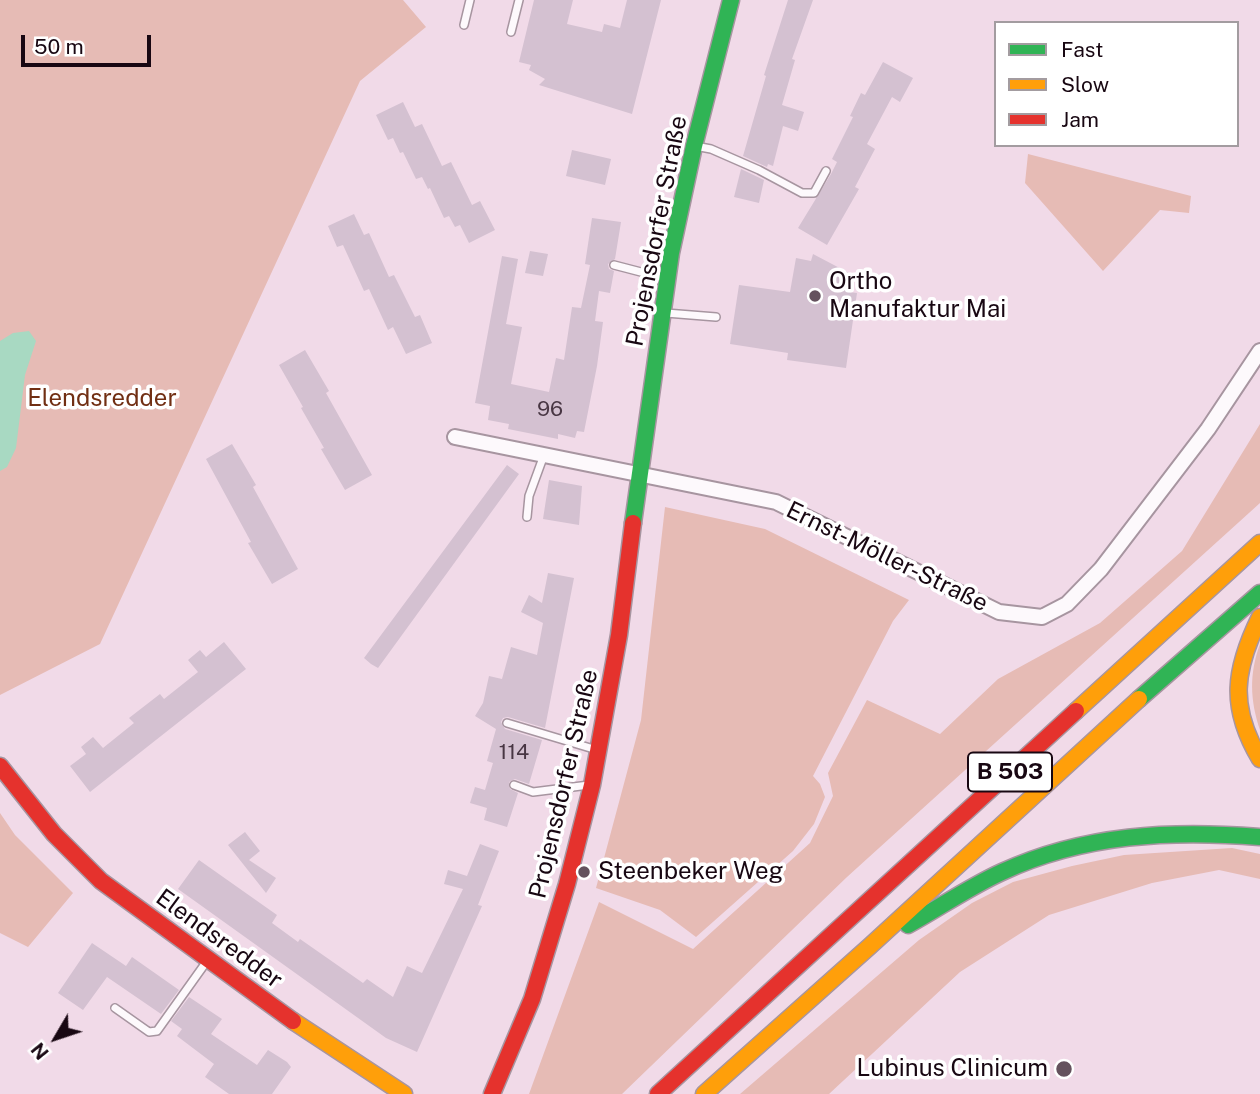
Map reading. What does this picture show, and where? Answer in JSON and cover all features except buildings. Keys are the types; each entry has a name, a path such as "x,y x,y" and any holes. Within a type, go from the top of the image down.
{"main road":[{"name":"Projensdorfer Straße","path":"492,1094 532,999 567,884 592,785 619,635 667,279 694,146 732,0"},
{"path":"1169,624 1260,527"},
{"name":"B 503","path":"658,1094 1260,543"},
{"name":"B 503","path":"704,1094 870,946 1189,653 1260,593"},
{"path":"1260,617 1246,642 1237,691 1240,716 1260,760"},
{"name":"Elendsredder","path":"0,766 54,834 101,881 325,1044 404,1094"},
{"path":"870,946 1004,871 1065,848 1118,837 1168,831 1260,837"}],"street":[{"name":"Ernst-Möller-Straße","path":"639,474 776,502 999,612 1042,617 1067,604 1101,569 1208,429 1260,351"},
{"path":"454,437 639,474"}],"lane":[{"path":"464,25 470,0"},
{"path":"511,33 519,0"},
{"path":"694,146 723,154 805,194 814,193 826,170"},
{"path":"614,265 667,279"},
{"path":"662,312 716,317"},
{"path":"527,517 529,496 544,455"},
{"path":"507,723 599,750"},
{"path":"514,785 533,792 592,785"},
{"path":"115,1008 149,1032 157,1031 207,960"}],"green space":[{"path":"0,0 403,0 426,27 360,81 100,644 0,695"},
{"path":"1028,154 1191,196 1189,213 1160,210 1103,271 1025,183"},
{"path":"1260,424 1260,503 847,877 622,1094 529,1094 599,902 693,949 810,843 833,796 828,773 867,700 940,734 998,679 1100,623 1182,551"},
{"path":"665,507 765,529 909,600 893,621 813,776 820,784 825,797 814,824 793,851 696,937 660,910 596,888 641,720"},
{"path":"1260,644 1260,730 1252,687"},
{"path":"0,813 15,835 73,893 28,947 0,933"},
{"path":"1232,848 1260,854 1260,879 1219,870 1152,883 1049,915 960,972 829,1094 740,1094 919,940 972,903 1013,882 1124,855"}],"shaded area":[{"path":"29,331 36,341 25,375 16,448 7,467 0,471 0,341 13,333"}],"traffic: fast":[{"path":"633,523 671,253 694,146 731,0"},
{"path":"1139,699 1260,593"},
{"path":"908,925 1002,872 1064,850 1096,842 1161,835 1260,837"}],"traffic: slow":[{"path":"1076,711 1260,543"},
{"path":"1260,617 1245,654 1239,688 1243,722 1260,759"},
{"path":"704,1094 1139,699"},
{"path":"293,1021 404,1094"}],"traffic: jam":[{"path":"492,1094 532,999 567,884 592,785 619,635 633,523"},
{"path":"658,1094 1076,711"},
{"path":"0,766 54,834 101,881 293,1021"}],"place":[{"name":"Ortho Manufaktur Mai","path":"815,296"},
{"name":"Steenbeker Weg","path":"584,872"},
{"name":"Lubinus Clinicum","path":"1064,1069"}]}
